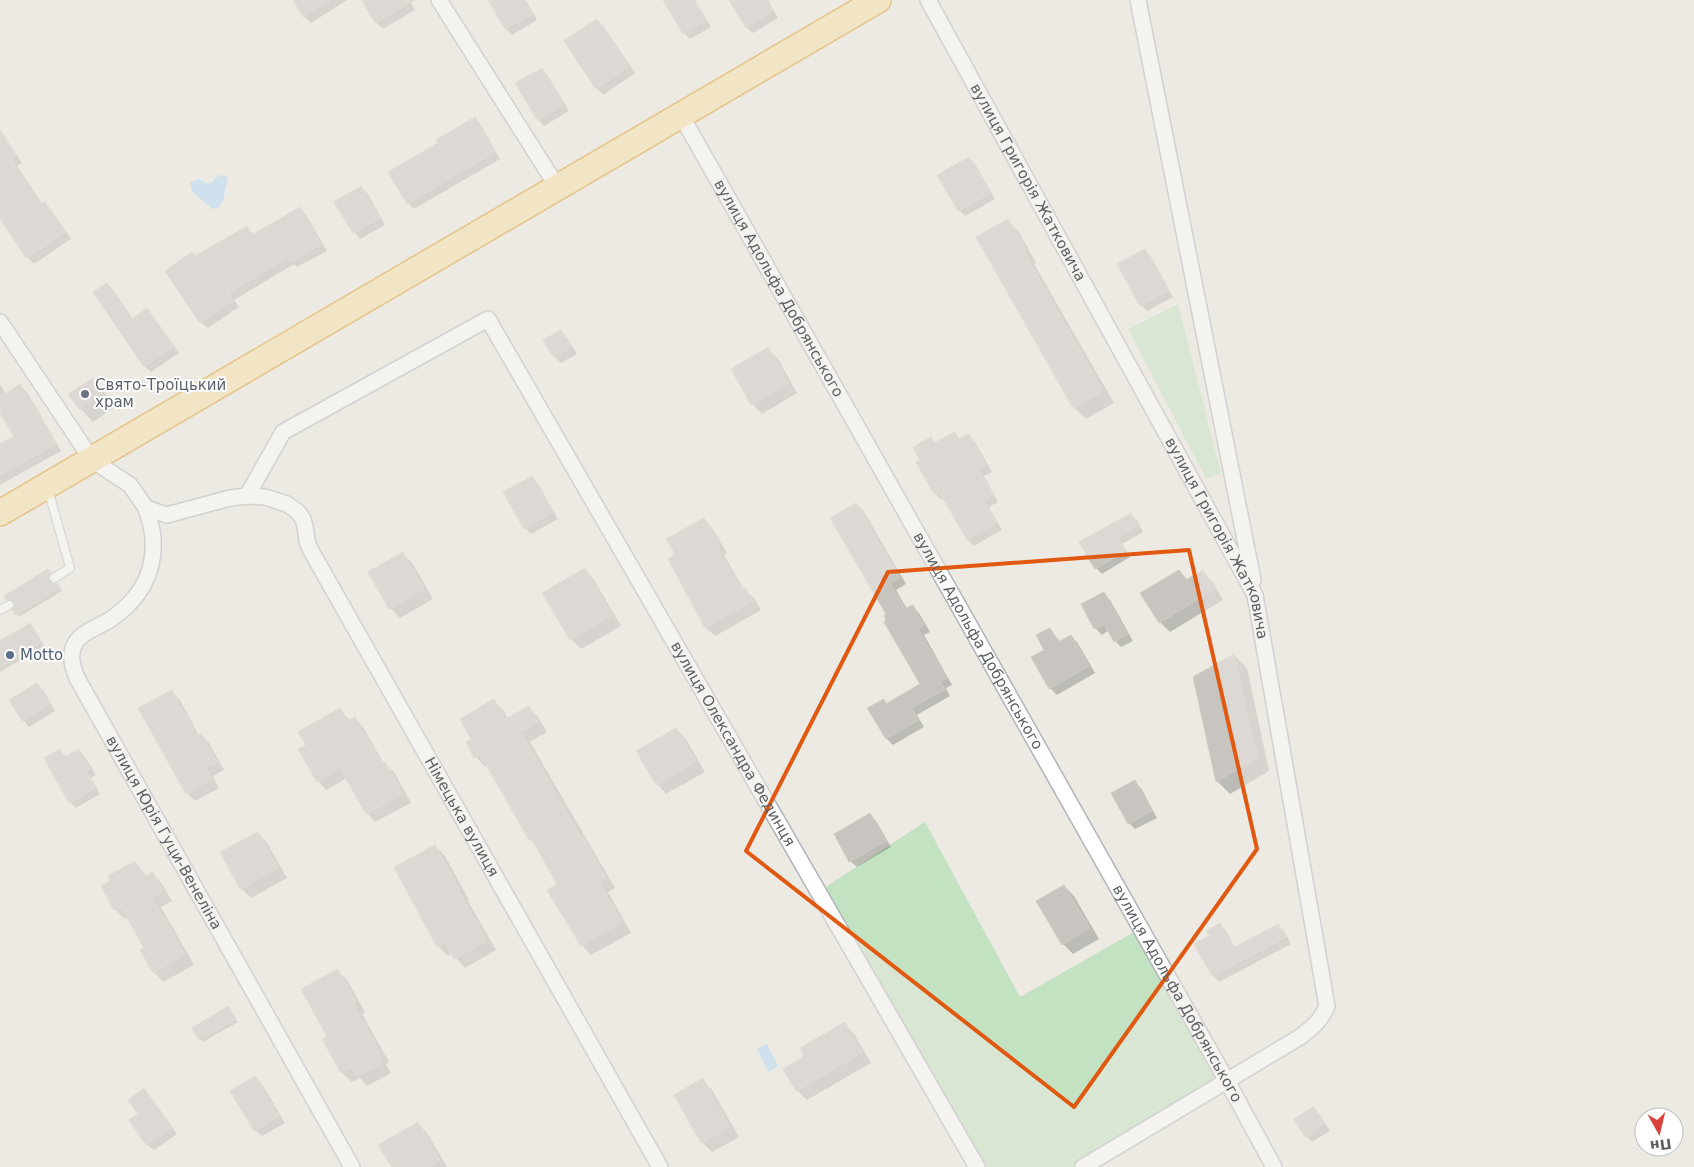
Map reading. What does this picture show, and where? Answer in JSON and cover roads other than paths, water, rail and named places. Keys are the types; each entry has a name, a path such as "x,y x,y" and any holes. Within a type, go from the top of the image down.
{"highway":[{"path":"0,513 878,0"}],"street":[{"path":"439,0 558,188"},
{"name":"вулиця Григорія Жатковича","path":"928,0 1256,594 1327,1006 1322,1017 1300,1037 1227,1081"},
{"path":"1138,0 1256,594"},
{"name":"вулиця Адольфа Добрянського","path":"681,115 1274,1167"},
{"name":"вулиця Олександра Фединця","path":"247,496 283,432 488,319 977,1167"},
{"path":"0,322 92,460 130,485 146,508"},
{"name":"Німецька вулиця","path":"146,508 167,514 247,496 265,497 287,504 303,519 310,549 660,1167"},
{"name":"вулиця Юрія Гуци-Венеліна","path":"146,508 152,529 153,556 144,586 122,610 108,621 84,634 74,647 72,663 77,678 352,1167"},
{"path":"1083,1167 1227,1081"}],"lane":[{"path":"48,486 70,568 54,578"},
{"path":"0,610 9,605"}],"water":[{"path":"221,175 228,177 223,201 218,208 212,209 192,191 190,183 198,179 206,183 212,183 215,178"},
{"path":"767,1044 778,1066 768,1072 757,1049"}],"place":[{"name":"Свято-Троїцький храм","path":"85,394"},
{"name":"Motto","path":"10,655"}]}
